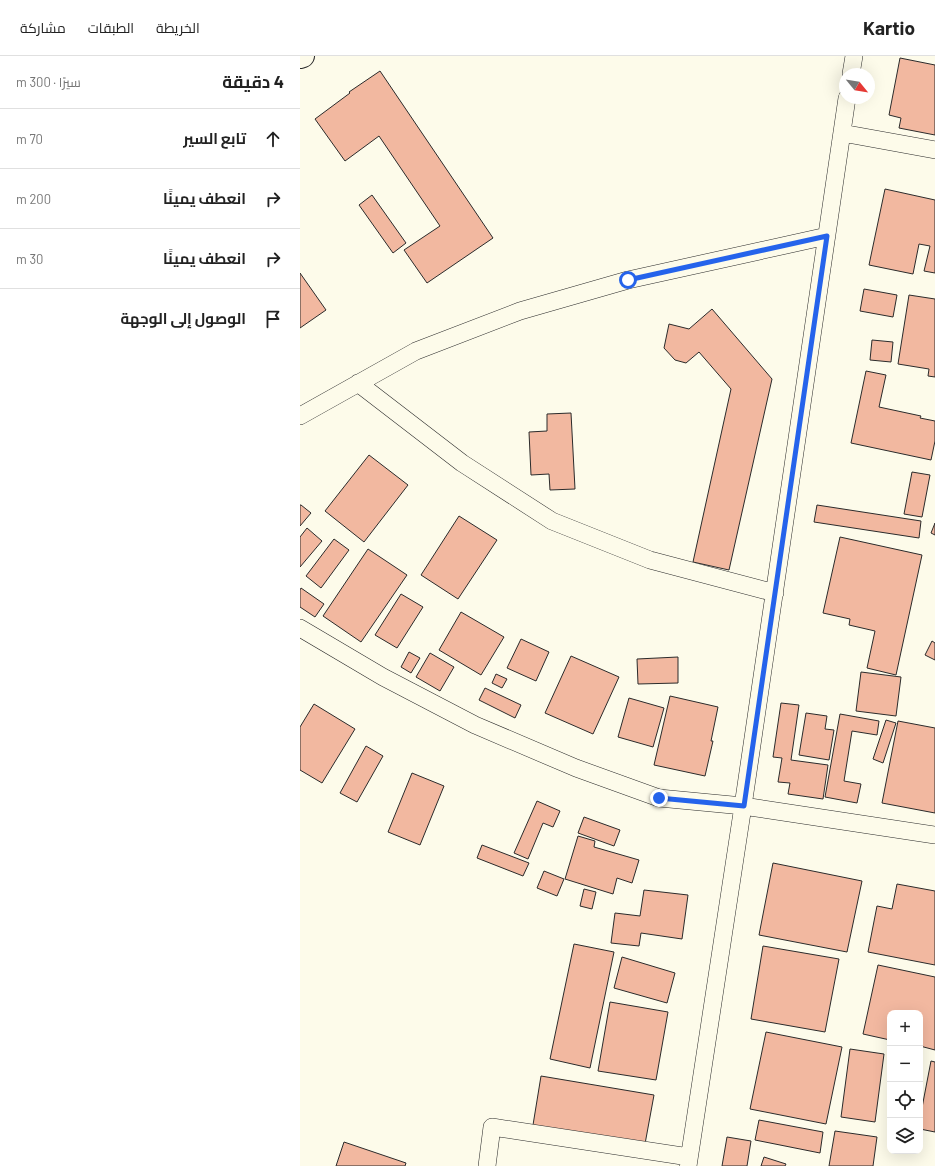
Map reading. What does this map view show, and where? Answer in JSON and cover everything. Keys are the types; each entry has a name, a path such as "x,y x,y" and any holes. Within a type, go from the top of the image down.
{"street":[{"path":"852,68 854,56"},
{"path":"487,1166 492,1127 688,1162 744,806 847,104"},
{"path":"842,133 935,150"},
{"path":"300,416 416,351 520,311 628,280 827,236"},
{"path":"358,383 462,463 552,521 650,560 775,593"},
{"path":"300,628 383,677 474,725 576,768 659,798 744,806 935,835"}],"building":[{"path":"900,58 935,65 935,135 899,128 901,118 889,115"},
{"path":"380,71 493,238 427,283 404,250 440,226 379,136 345,161 315,119 350,93 349,92"},
{"path":"885,189 935,200 935,273 924,271 930,246 919,244 913,274 869,265"},
{"path":"372,195 406,243 393,253 359,205"},
{"path":"300,273 326,310 300,328"},
{"path":"864,289 897,295 893,317 860,311"},
{"path":"909,295 935,299 935,377 928,376 929,369 898,364"},
{"path":"712,309 772,379 729,570 693,562 731,389 699,352 686,363 675,360 664,348 669,324 689,329"},
{"path":"872,340 893,342 891,362 870,360"},
{"path":"866,371 886,375 879,407 921,416 920,418 935,421 935,441 931,460 851,443"},
{"path":"571,413 575,489 550,490 549,474 531,475 529,432 547,431 547,414"},
{"path":"369,455 408,485 364,542 325,511"},
{"path":"912,472 930,475 922,517 904,514"},
{"path":"300,505 311,513 300,526"},
{"path":"817,505 921,521 919,538 814,522"},
{"path":"459,516 497,540 458,599 421,575"},
{"path":"935,523 935,535 931,533"},
{"path":"307,528 322,541 300,567 300,537"},
{"path":"840,537 922,555 896,675 867,668 875,631 849,625 850,619 823,613"},
{"path":"334,539 349,550 321,588 306,576"},
{"path":"368,549 407,575 361,642 323,616"},
{"path":"301,588 324,604 315,617 300,607"},
{"path":"401,594 423,607 397,648 375,635"},
{"path":"461,612 504,637 481,675 439,650"},
{"path":"521,639 549,652 536,681 507,668"},
{"path":"932,641 935,643 935,660 925,655"},
{"path":"409,652 420,658 411,673 401,667"},
{"path":"430,653 454,667 440,691 416,677"},
{"path":"571,656 619,677 593,734 545,713"},
{"path":"678,657 678,683 638,684 637,659"},
{"path":"861,672 901,677 896,716 856,711"},
{"path":"496,674 507,679 502,688 492,683"},
{"path":"485,688 521,705 515,718 479,700"},
{"path":"670,696 718,707 711,741 713,741 705,776 654,765"},
{"path":"629,698 664,708 653,747 618,737"},
{"path":"781,703 799,705 791,760 828,765 823,799 788,794 790,783 778,782 782,758 773,757"},
{"path":"314,704 355,729 322,783 300,770 300,727"},
{"path":"806,713 827,716 825,729 834,730 829,760 799,755"},
{"path":"840,714 879,721 877,735 852,731 844,781 861,784 857,803 825,797"},
{"path":"886,720 896,723 883,763 873,759"},
{"path":"898,721 935,728 935,813 882,803"},
{"path":"366,746 383,756 357,802 340,793"},
{"path":"412,773 444,786 420,845 388,832"},
{"path":"537,801 560,811 553,827 543,823 528,859 514,853"},
{"path":"584,817 620,830 614,846 578,833"},
{"path":"578,836 595,841 594,847 639,860 632,883 617,878 613,894 565,879"},
{"path":"482,845 529,863 523,876 477,858"},
{"path":"773,863 862,881 847,952 759,935"},
{"path":"544,871 564,879 557,896 537,888"},
{"path":"897,884 935,891 935,965 868,952 877,906 892,909"},
{"path":"584,889 596,892 592,909 580,906"},
{"path":"644,890 688,895 682,939 641,933 639,946 611,943 615,913 640,916"},
{"path":"574,944 614,952 590,1068 550,1059"},
{"path":"763,946 839,959 825,1032 751,1019"},
{"path":"622,957 675,973 667,1003 614,988"},
{"path":"878,965 935,977 935,1050 923,1047 923,1010 887,1010 887,1039 863,1034"},
{"path":"610,1002 668,1012 656,1080 598,1071"},
{"path":"766,1032 842,1047 826,1124 750,1109"},
{"path":"850,1049 884,1054 875,1122 841,1117"},
{"path":"931,1061 935,1062 935,1132 923,1130 923,1102"},
{"path":"541,1076 654,1095 645,1144 533,1125"},
{"path":"759,1120 823,1132 820,1153 755,1140"},
{"path":"835,1131 877,1137 873,1166 829,1166"},
{"path":"727,1137 751,1141 747,1166 722,1166"},
{"path":"344,1142 406,1163 405,1166 336,1166"},
{"path":"764,1157 786,1164 785,1166 761,1166"}],"route":[{"path":"628,280 827,236 744,806 659,798"}]}
